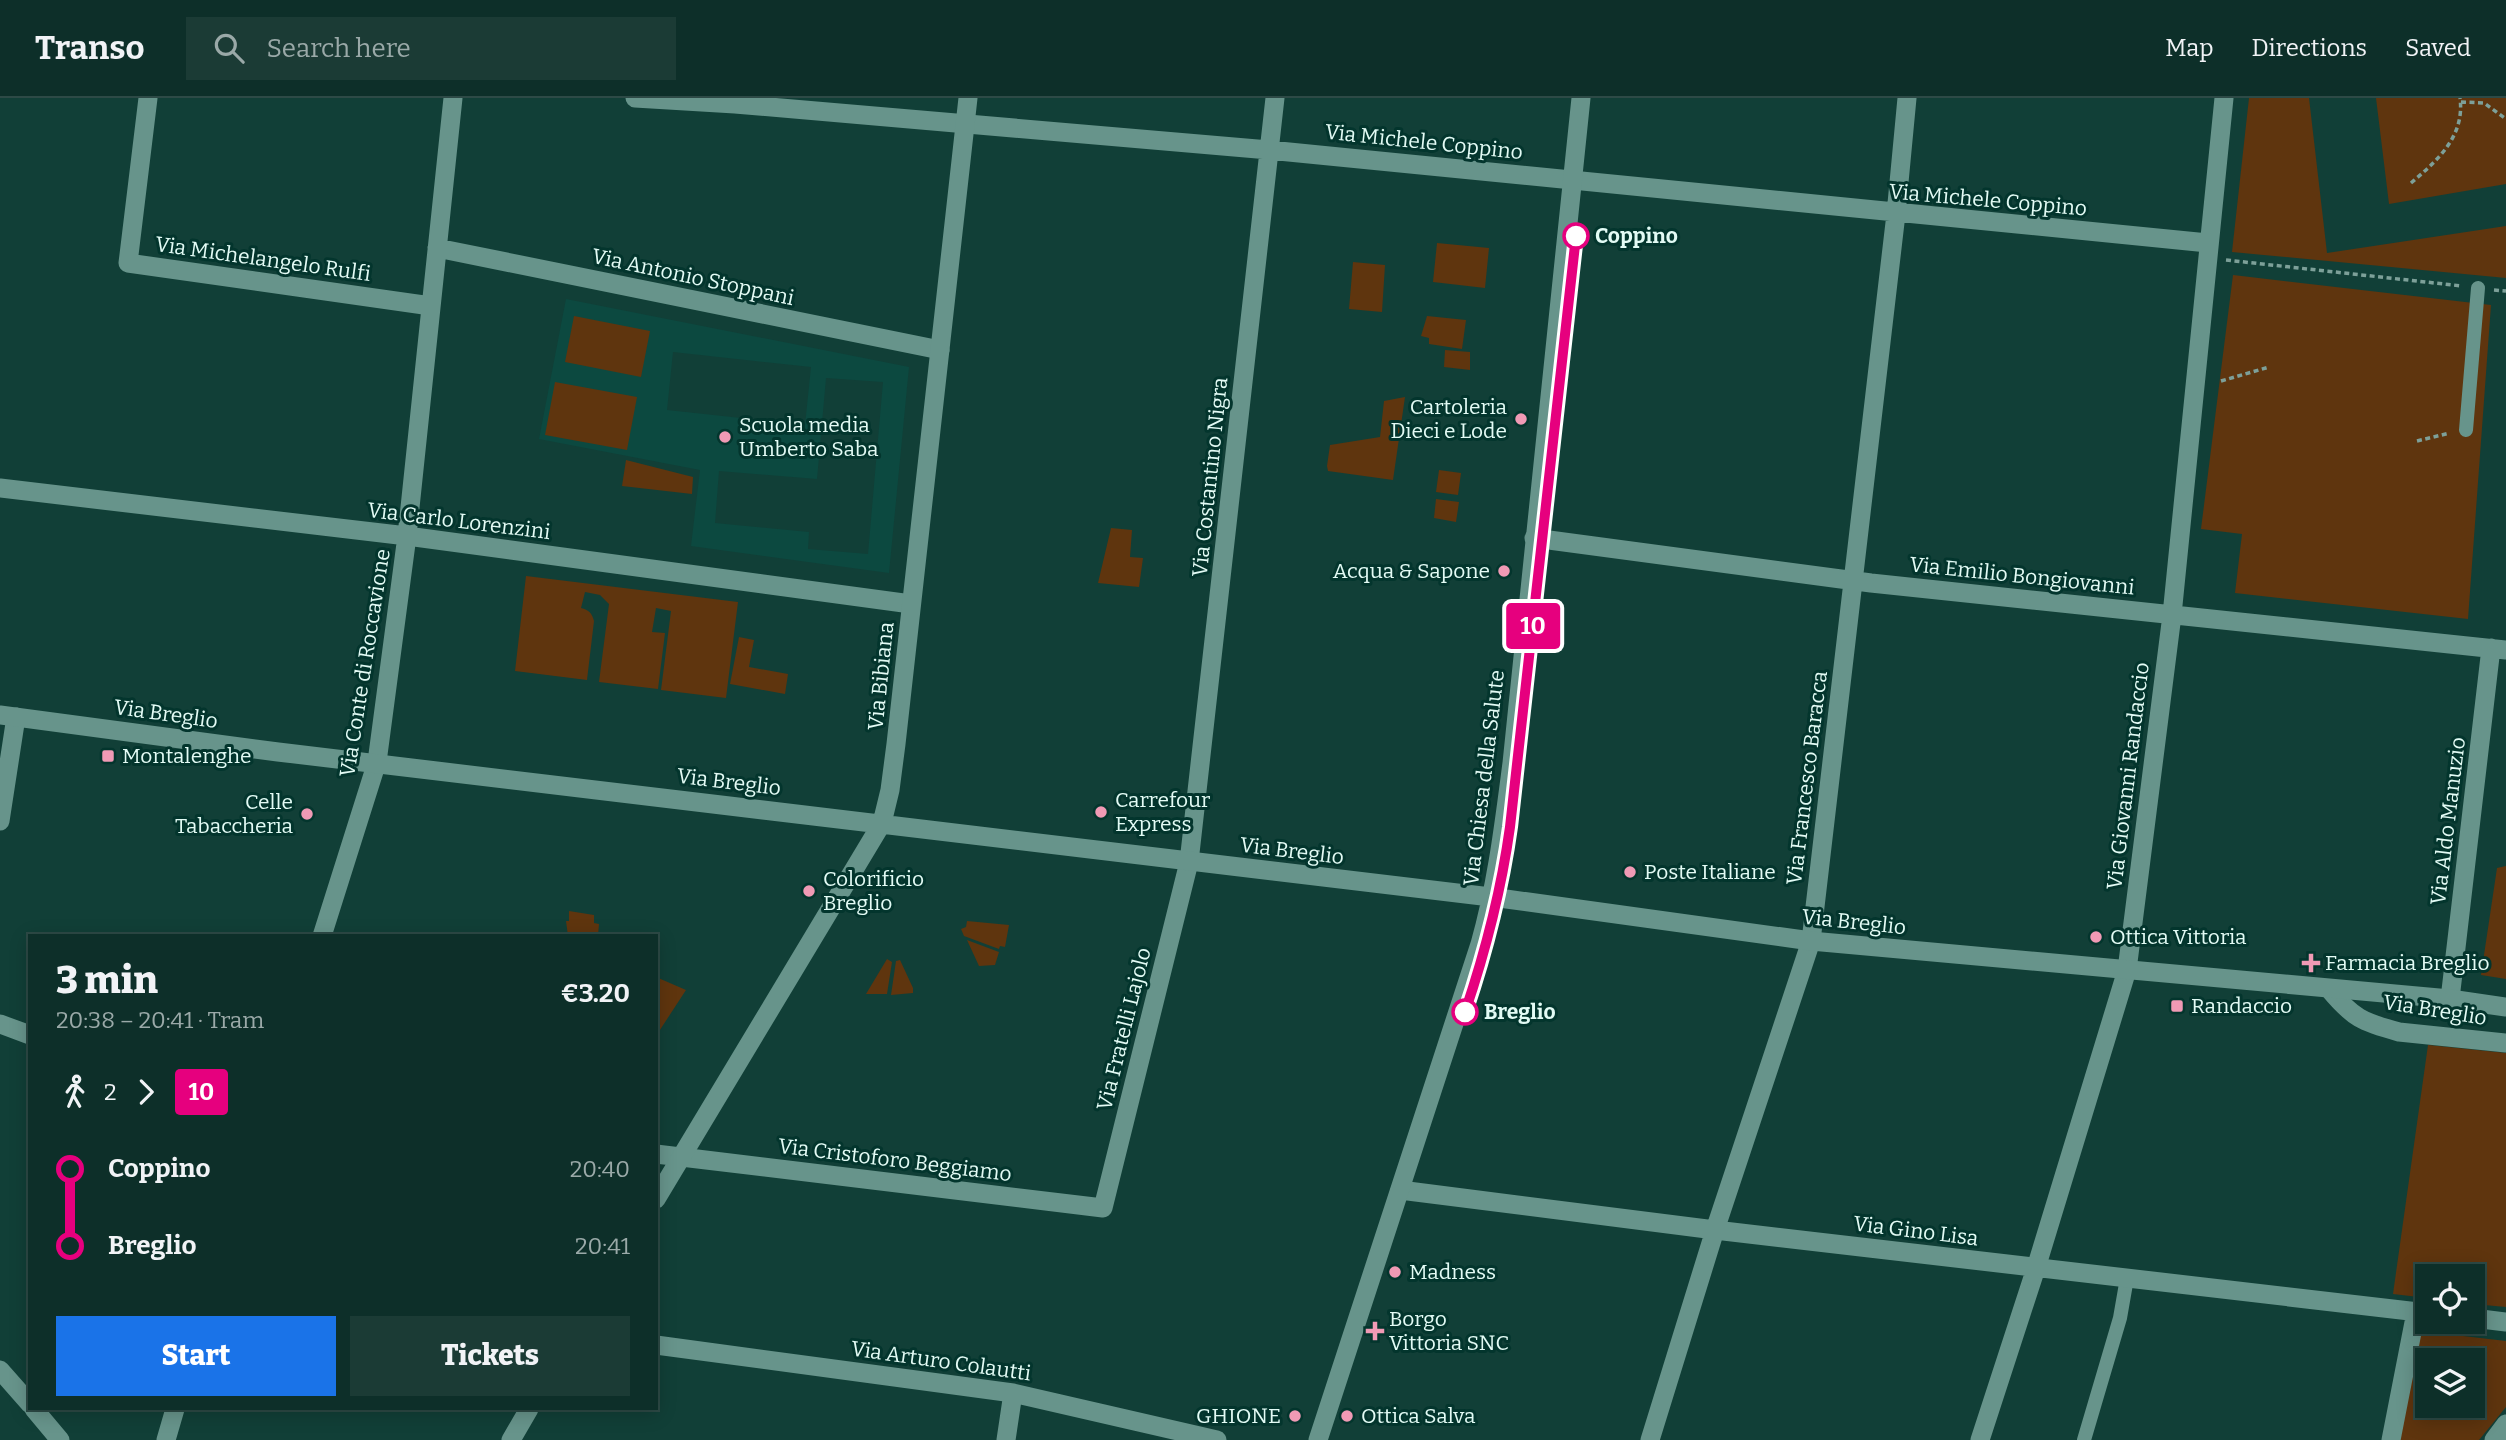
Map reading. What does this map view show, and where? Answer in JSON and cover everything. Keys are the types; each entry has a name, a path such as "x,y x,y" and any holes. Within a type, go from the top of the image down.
{"street":[{"name":"Via Michelangelo Rulfi","path":"148,98 128,263 432,306"},
{"name":"Via Conte di Roccavione","path":"322,934 377,762 407,536 453,98"},
{"name":"Via Michele Coppino","path":"635,98 735,101 1572,179 2207,250"},
{"name":"Via Bibiana","path":"658,1196 882,823 890,790 968,98"},
{"name":"Via Costantino Nigra","path":"1189,862 1275,98"},
{"name":"Via Chiesa della Salute","path":"1318,1440 1481,941 1492,898 1504,830 1581,98"},
{"name":"Via Francesco Baracca","path":"1650,1440 1715,1230 1811,942 1896,214 1907,98"},
{"name":"Via Giovanni Randaccio","path":"1980,1440 2036,1268 2127,970 2172,615 2224,98"},
{"name":"Via Antonio Stoppani","path":"437,248 940,350"},
{"name":"Via Carlo Lorenzini","path":"0,488 407,536 911,604"},
{"name":"Via Emilio Bongiovanni","path":"1534,538 1853,581 2499,649"},
{"name":"Via Aldo Manuzio","path":"2450,999 2499,649"},
{"name":"Via Breglio","path":"8,716 264,750 1492,898 1811,942 2450,999 2506,1007"},
{"path":"0,821 8,716"},
{"name":"Via Fratelli Lajolo","path":"1103,1208 1189,862"},
{"name":"Via Breglio","path":"2329,989 2348,1012 2382,1027 2399,1032 2506,1043"},
{"path":"0,1024 28,1034"},
{"name":"Via Cristoforo Beggiamo","path":"658,1154 1103,1208"},
{"name":"Via Gino Lisa","path":"1400,1190 1715,1230 2415,1311"},
{"path":"2485,1319 2506,1322"},
{"path":"2391,1440 2417,1334"},
{"name":"Via Arturo Colautti","path":"658,1345 1013,1393 1217,1440"},
{"path":"0,1370 28,1402"},
{"path":"1006,1440 1013,1393"},
{"path":"35,1410 60,1440"},
{"path":"166,1440 175,1410"},
{"path":"511,1440 528,1410"},
{"path":"2494,1440 2506,1424"}],"lane":[{"path":"2466,430 2478,288"},
{"path":"2084,1440 2120,1318 2127,1278"}],"path":[{"path":"2484,103 2488,98"},
{"path":"2411,183 2441,157 2459,127 2461,100 2484,103 2506,119"},
{"path":"2207,250 2506,291"},
{"path":"2221,381 2269,367"}],"shaded area":[{"path":"2249,98 2309,98 2327,253 2506,226 2506,278 2232,252"},
{"path":"2376,98 2506,98 2506,184 2389,204"},
{"path":"1437,243 1489,248 1485,288 1433,282"},
{"path":"1353,262 1385,265 1382,312 1349,309"},
{"path":"2233,275 2491,305 2468,619 2235,593 2242,534 2201,529"},
{"name":"Scuola media Umberto Saba","path":"566,299 909,367 889,573 691,546 700,470 539,439","holes":["673,352 811,367 805,425 667,410","826,378 883,382 868,554 808,549 809,532 715,523 719,471 817,479"]},
{"path":"574,316 650,331 641,377 565,362"},
{"path":"1427,316 1466,320 1462,349 1429,344 1429,338 1421,336"},
{"path":"1445,350 1470,352 1470,370 1444,367"},
{"path":"555,382 637,397 627,450 545,435"},
{"path":"1405,397 1393,480 1328,471 1330,445 1380,437 1384,401"},
{"path":"626,460 693,477 692,494 622,486"},
{"path":"1439,470 1461,473 1458,495 1436,492"},
{"path":"1436,499 1459,502 1456,522 1434,518"},
{"path":"1111,528 1132,530 1130,557 1143,558 1139,587 1098,583"},
{"path":"526,576 738,602 726,698 661,690 671,611 656,608 652,632 665,633 658,689 599,682 609,604 600,595 585,592 581,608 590,612 594,621 587,680 515,671"},
{"path":"739,637 754,640 749,667 788,674 785,694 730,684"},
{"path":"2506,866 2506,979 2481,975 2497,868"},
{"path":"569,911 594,915 594,923 599,924 598,934 568,934 566,921 569,921"},
{"path":"967,921 1009,925 1005,947 1000,946 999,949 964,936 961,929 966,927"},
{"path":"967,940 999,952 995,965 979,966"},
{"path":"887,959 892,962 887,994 866,994"},
{"path":"900,960 913,993 891,995 896,961"},
{"path":"658,978 686,990 658,1033"},
{"path":"2428,1045 2506,1053 2506,1307 2485,1305 2485,1264 2415,1264 2415,1297 2393,1294"},
{"path":"2419,1334 2446,1334 2506,1341 2506,1407 2479,1440 2400,1440 2415,1358 2415,1418 2485,1418 2485,1348 2417,1348"}],"tram line":[{"name":"10","path":"1465,1012 1493,925 1502,884 1576,236"}],"place":[{"name":"Coppino","path":"1576,236"},
{"name":"Cartoleria Dieci e Lode","path":"1521,419"},
{"name":"Scuola media Umberto Saba","path":"725,437"},
{"name":"Acqua & Sapone","path":"1504,571"},
{"name":"Montalenghe","path":"108,756"},
{"name":"Carrefour Express","path":"1101,812"},
{"name":"Celle Tabaccheria","path":"307,814"},
{"name":"Poste Italiane","path":"1630,872"},
{"name":"Colorificio Breglio","path":"809,891"},
{"name":"Ottica Vittoria","path":"2096,937"},
{"name":"Farmacia Breglio","path":"2311,963"},
{"name":"Randaccio","path":"2177,1006"},
{"name":"Breglio","path":"1465,1012"},
{"name":"Madness","path":"1395,1272"},
{"name":"Borgo Vittoria SNC","path":"1375,1331"},
{"name":"GHIONE","path":"1295,1416"},
{"name":"Ottica Salva","path":"1347,1416"}]}
